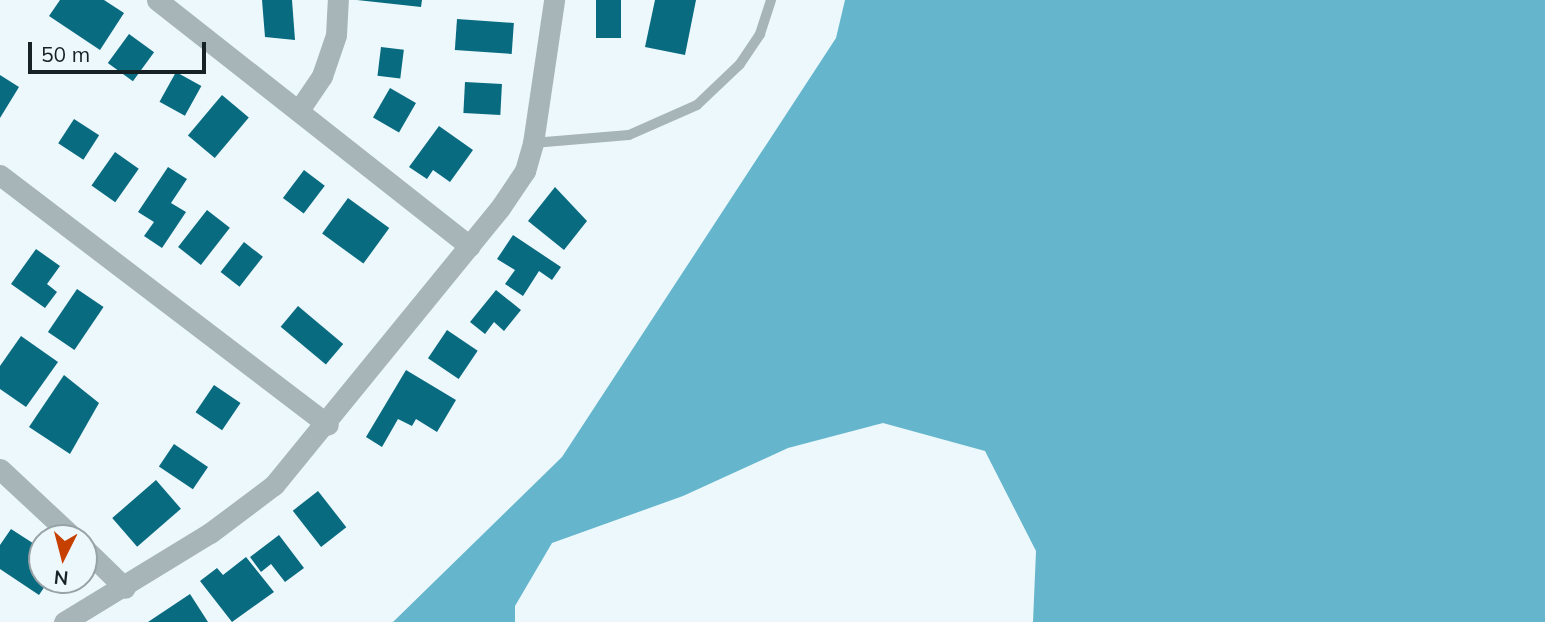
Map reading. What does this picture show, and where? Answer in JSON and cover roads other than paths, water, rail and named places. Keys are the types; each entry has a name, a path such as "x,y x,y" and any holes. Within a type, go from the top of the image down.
{"street":[{"path":"157,0 470,246"},
{"path":"299,110 322,76 336,36 338,0"},
{"path":"64,622 125,588 274,485 328,425 470,246 525,172 533,143 554,0"},
{"path":"0,175 328,425"},
{"path":"0,469 59,524"},
{"path":"98,562 125,588"}],"lane":[{"path":"533,143 629,135 697,105 740,64 760,34 771,0"}],"water":[{"path":"845,0 1545,0 1545,622 1033,622 1036,551 985,451 883,423 788,448 683,496 552,543 515,606 515,622 393,622 562,457 836,38"}]}
